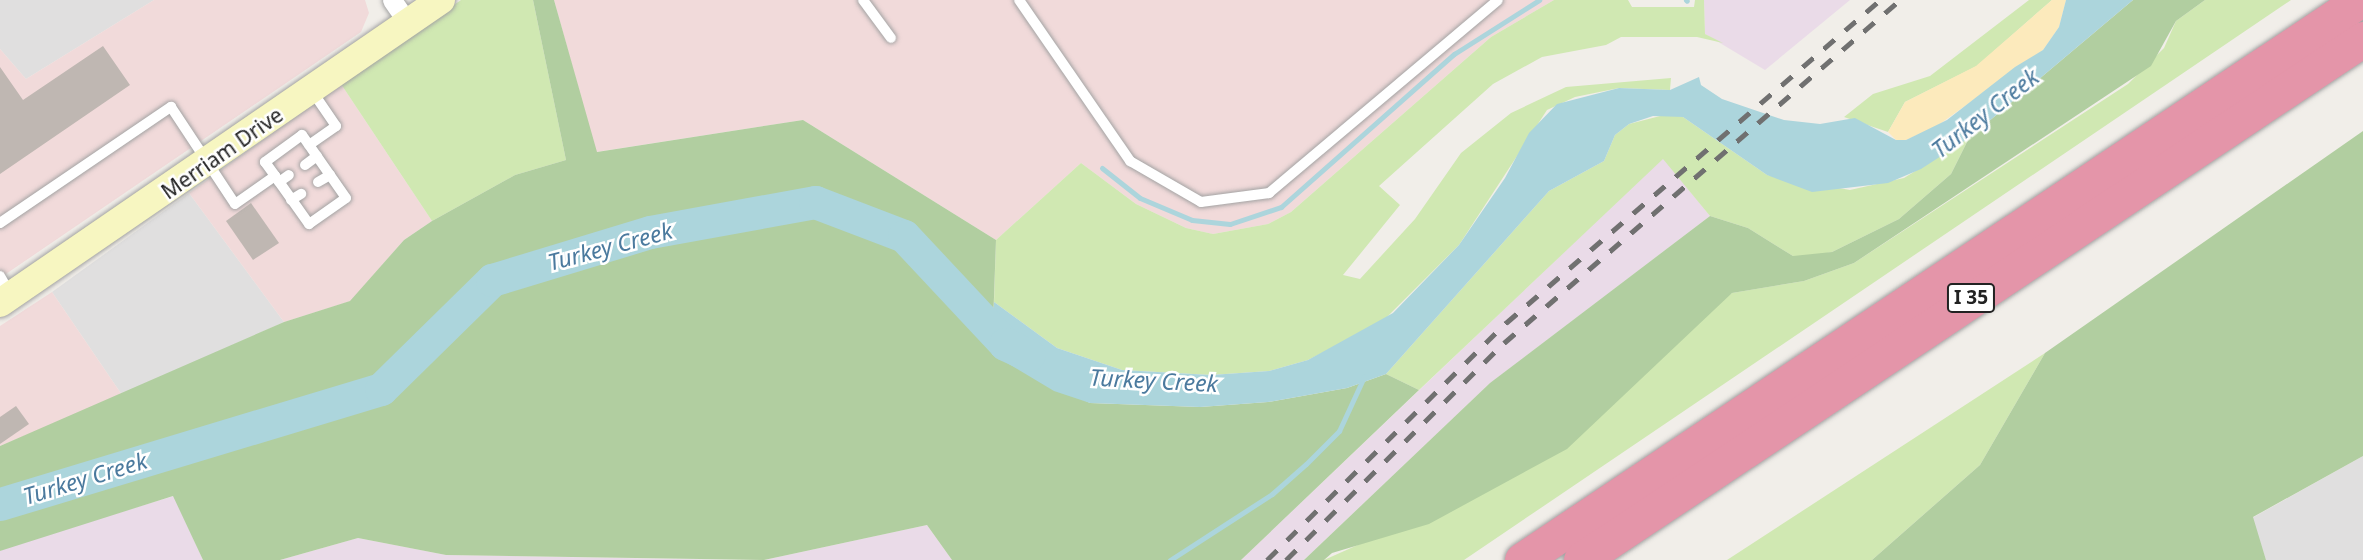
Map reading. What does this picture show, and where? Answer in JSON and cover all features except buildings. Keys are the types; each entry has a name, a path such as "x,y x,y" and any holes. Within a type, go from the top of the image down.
{"highway":[{"name":"I 35","path":"1522,560 2360,0"},
{"name":"I 35","path":"1581,560 2363,39"}],"main road":[{"name":"Merriam Drive","path":"4,291 208,164 441,0"}],"street":[{"path":"392,0 408,23"}],"lane":[{"path":"863,0 891,38"},
{"path":"1019,0 1130,162 1202,202 1269,193 1498,0"},
{"path":"309,145 336,125 312,92"},
{"path":"0,223 171,107 235,204 277,179 289,175"},
{"path":"302,135 317,156 346,198 309,224 296,197 277,179 265,162 302,135"},
{"path":"305,164 317,156"},
{"path":"317,183 330,174"}],"shaded area":[{"path":"0,0 154,0 26,79 0,49"},
{"path":"154,0 365,0 369,13 361,32 0,278 0,49 26,79"},
{"path":"554,0 1554,0 1491,37 1291,212 1268,224 1213,234 1186,228 1136,204 1081,163 996,240 803,120 596,152"},
{"path":"1704,0 1850,0 1765,70 1705,34"},
{"path":"341,84 432,221 404,240 351,301 284,322 189,193"},
{"path":"1663,158 1710,216 1488,385 1304,560 1241,560"},
{"path":"189,193 284,322 122,395 52,292"},
{"path":"52,292 122,395 0,446 0,326"},
{"path":"2363,456 2363,560 2266,560 2252,518"},
{"path":"174,496 203,560 0,560 0,551 11,545"},
{"path":"927,525 952,560 764,560"},
{"path":"358,538 446,555 733,560 280,560"}],"green space":[{"path":"461,0 533,0 566,160 515,175 432,221 341,84"},
{"path":"533,0 554,0 597,152 803,120 996,240 992,354 1090,403 1200,407 1268,402 1347,388 1386,374 1419,390 1241,560 952,560 927,525 764,560 446,555 358,538 280,560 203,560 173,496 0,551 0,446 284,322 350,301 404,240 432,221 515,175 566,160"},
{"path":"1554,0 1628,0 1632,7 1694,7 1695,0 1704,0 1705,34 1723,43 1697,37 1621,37 1606,45 1542,57 1493,84 1379,186 1400,205 1343,275 1360,279 1415,219 1461,153 1511,113 1566,87 1671,78 1670,90 1619,88 1575,97 1547,110 1459,245 1380,324 1308,360 1269,371 1211,375 1122,370 1057,348 994,302 996,240 1081,163 1136,204 1186,228 1213,234 1268,224 1291,212 1491,37"},
{"path":"2029,0 2052,0 1977,66 1905,102 1888,132 1844,117 1873,94 1930,76"},
{"path":"2133,0 2205,0 2176,21 2151,66 1854,263 1804,281 1732,293 1567,449 1429,524 1332,553 1324,560 1304,560 1490,383 1710,216 1748,228 1793,256 1832,252 1899,219 1951,174 1969,138"},
{"path":"2205,0 2291,0 1464,560 1324,560 1360,544 1732,293 1804,281 1854,263 2128,84 2164,48 2176,21"},
{"path":"1668,114 1683,117 1767,175 1850,190 1904,178 1969,138 1951,174 1899,219 1832,252 1813,256 1793,256 1748,228 1710,216 1663,159 1419,390 1386,374 1549,191 1604,161 1615,135 1629,124"},
{"path":"2363,131 2363,456 2253,517 2266,560 1872,560 1980,465 2045,353"},
{"path":"2045,353 1980,465 1872,560 1727,560"}],"sand":[{"path":"2052,0 2066,0 2059,27 2043,50 1937,126 1906,140 1896,140 1888,132 1905,102 1976,66"}],"water":[{"path":"2066,0 2133,0 1969,138 1921,169 1888,183 1812,192 1767,175 1683,117 1653,116 1629,124 1615,135 1604,161 1549,191 1386,374 1347,388 1268,402 1200,407 1090,403 1054,391 992,354 994,302 1057,348 1122,370 1211,375 1269,371 1308,360 1393,313 1459,245 1505,178 1529,133 1557,104 1619,88 1670,90 1699,77 1701,85 1722,99 1784,120 1820,124 1855,118 1896,140 1906,140 1947,120 2015,67 2043,50 2059,27"}],"waterway":[{"path":"1102,168 1140,198 1192,220 1230,224 1281,207 1454,54 1539,0"},
{"name":"Turkey Creek","path":"0,504 381,389 492,280 650,232 815,202 904,236 1005,344 1029,355"},
{"path":"1170,560 1272,494 1306,464 1339,431 1364,377"}],"railway":[{"path":"1267,560 1506,323 1880,0"},
{"path":"1286,560 1504,343 1900,0"}]}
